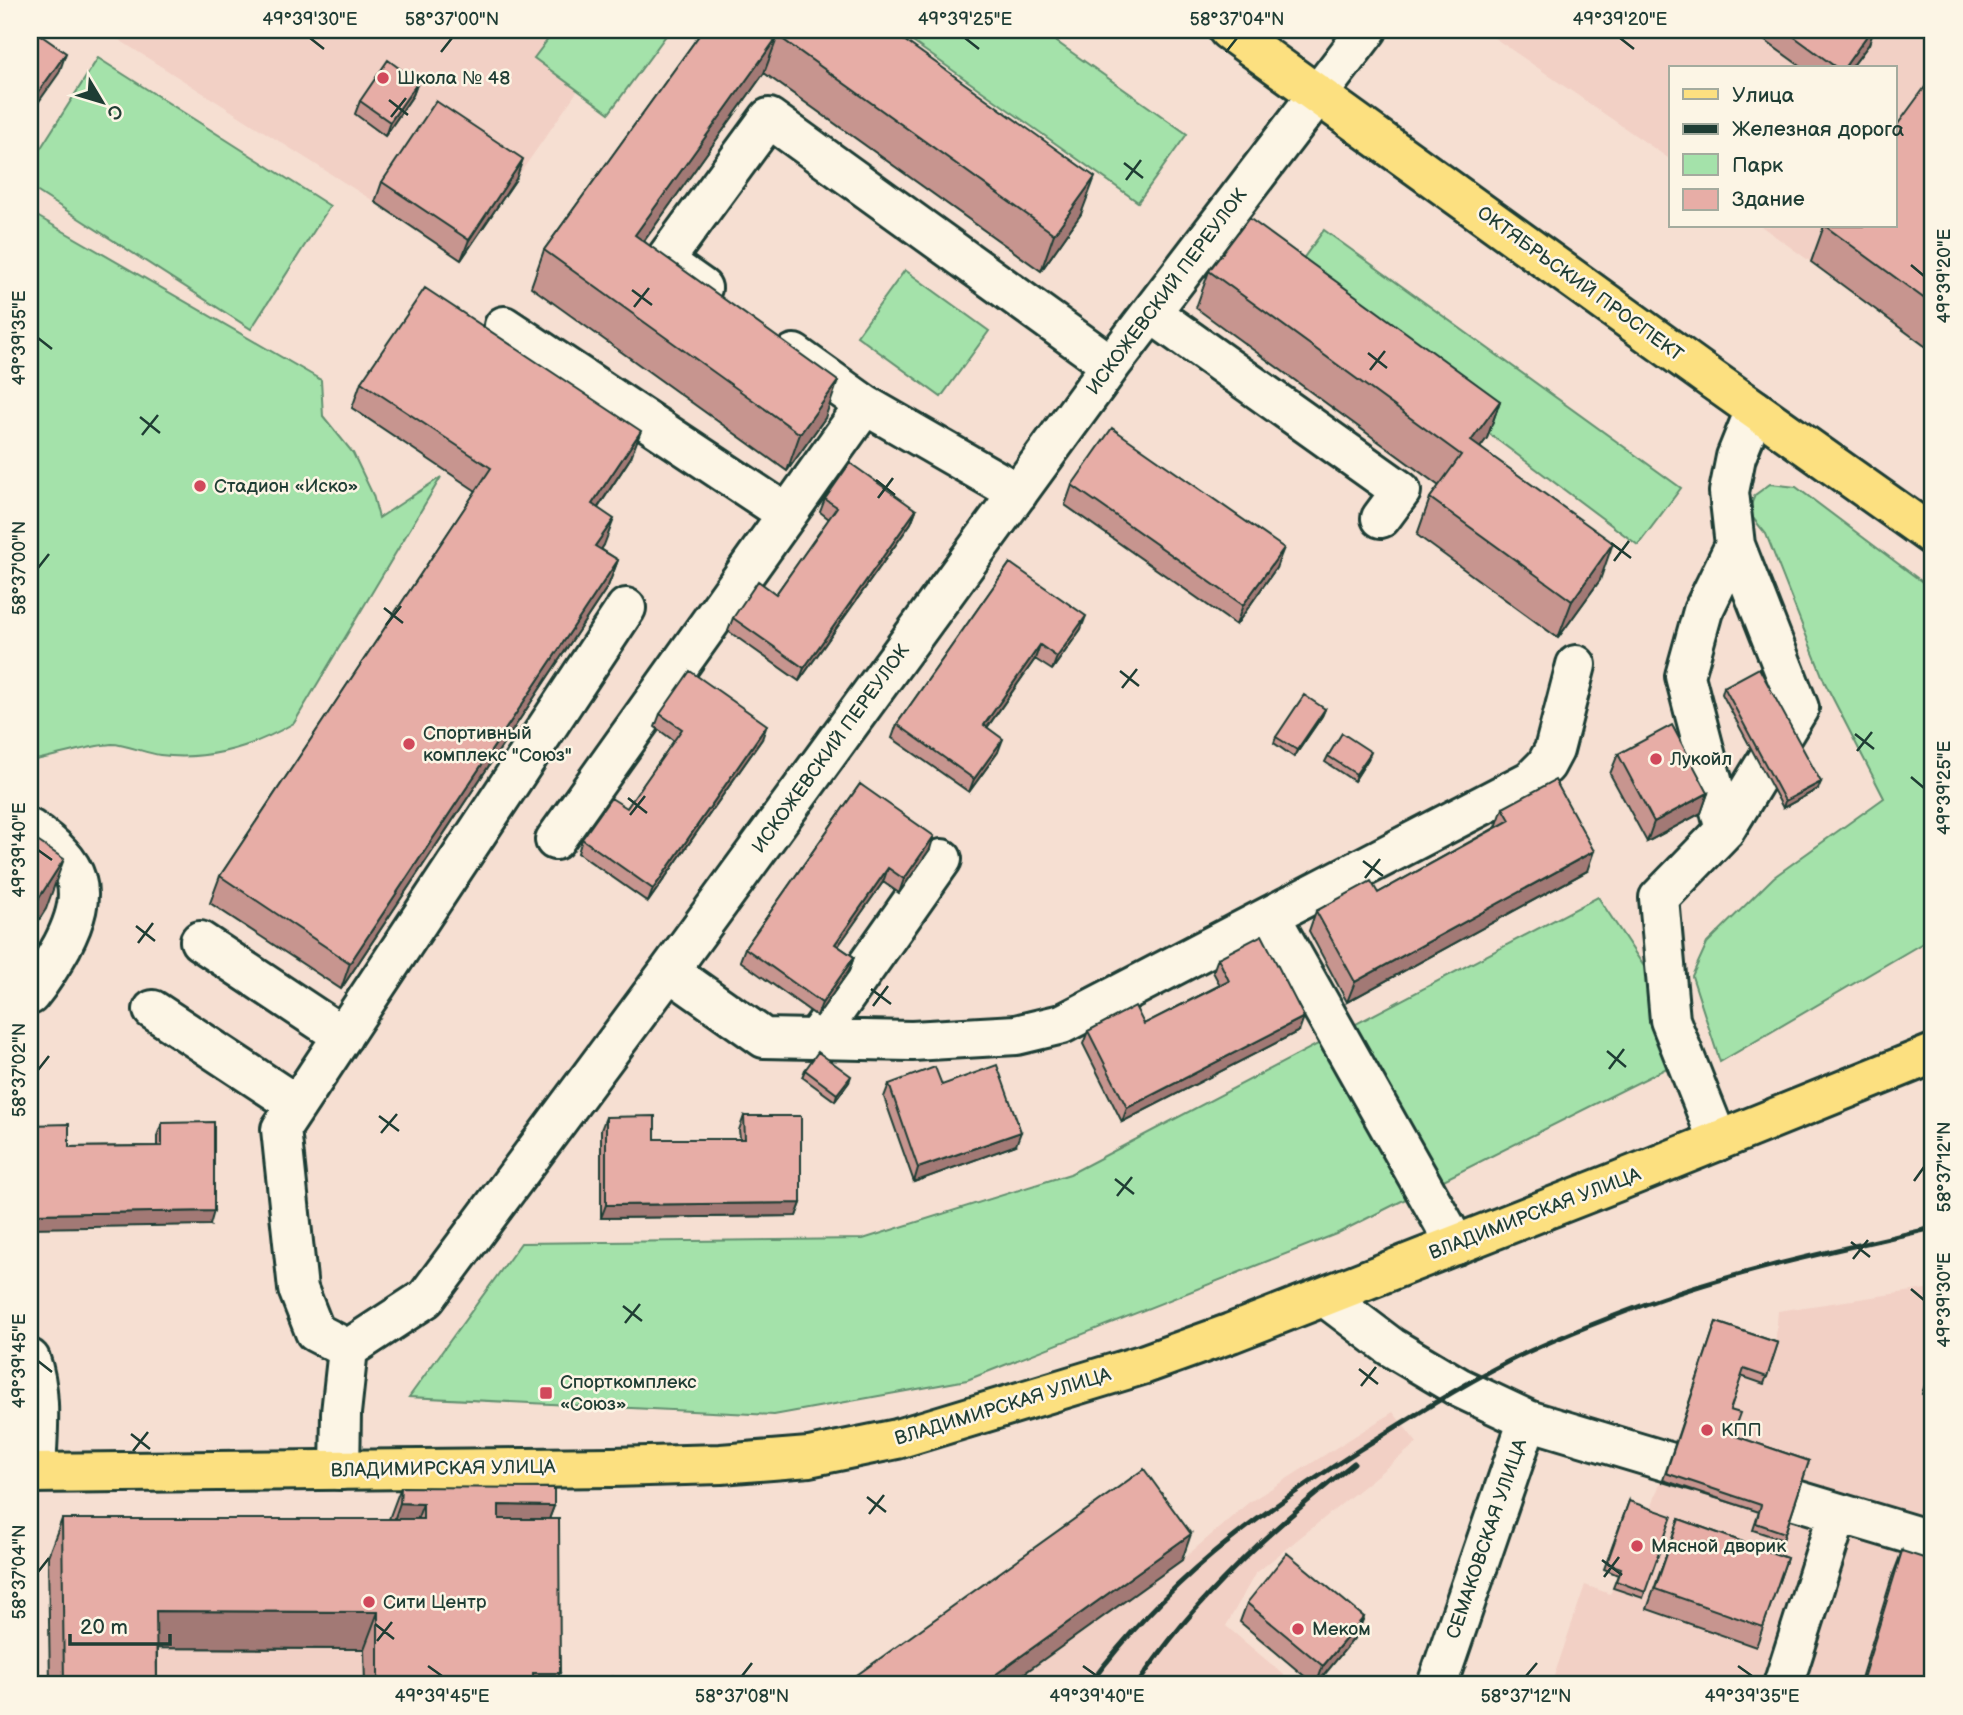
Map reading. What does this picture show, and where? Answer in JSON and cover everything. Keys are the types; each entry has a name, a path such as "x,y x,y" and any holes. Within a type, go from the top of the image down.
{"main road":[{"name":"ОКТЯБРЬСКИЙ ПРОСПЕКТ","path":"1228,30 1933,536"},
{"name":"ВЛАДИМИРСКАЯ УЛИЦА","path":"33,1473 722,1464 809,1457 897,1439 1132,1368 1325,1297 1718,1142 1928,1053"}],"street":[{"name":"ИСКОЖЕВСКИЙ ПЕРЕУЛОК","path":"348,1349 426,1298 669,971 1111,365 1367,30"},
{"path":"731,309 664,261 769,118 1111,365"},
{"path":"1151,313 1401,491 1381,518"},
{"path":"504,326 788,514"},
{"path":"765,333 865,405 1018,493"},
{"path":"555,840 865,405"},
{"path":"1718,1142 1670,1020 1659,898 1725,830 1799,708 1735,545 1729,492 1735,457 1755,410"},
{"path":"1725,830 1685,676 1703,611 1735,545"},
{"path":"340,1470 341,1413 348,1349 314,1332 298,1289 281,1129 626,608"},
{"path":"669,971 764,1038 912,1041 1016,1035 1062,1024 1531,780 1546,765 1554,750 1576,665"},
{"path":"30,829 62,854 76,878 79,900 74,924 48,973 30,995"},
{"path":"817,1037 942,859"},
{"path":"1271,917 1456,1245"},
{"path":"200,941 343,1036"},
{"path":"153,1010 297,1105"},
{"name":"СЕМАКОВСКАЯ УЛИЦА","path":"1325,1297 1391,1347 1460,1388 1528,1420 1437,1685"},
{"path":"30,1359 37,1403 33,1473"},
{"path":"1528,1420 1917,1536"},
{"path":"1567,1432 1651,1433 1689,1443 1826,1484 1857,1499 1917,1536"},
{"path":"1783,1685 1838,1513"}],"shaded area":[{"name":"Школа № 48","path":"63,30 620,30 516,179 429,121 375,202 113,36"},
{"path":"1483,30 1933,30 1933,94 1896,146 1896,66 1669,66 1669,159"},
{"path":"1764,228 1836,228 1811,262"},
{"path":"1933,1288 1933,1685 1551,1685 1585,1585 1610,1594 1613,1588 1618,1575 1604,1569 1627,1508 1649,1515 1713,1329 1775,1349 1778,1311"},
{"path":"1393,1412 1417,1443 1255,1574 1226,1626 1296,1685 1008,1685 1182,1560 1248,1503"},
{"path":"142,1648 364,1649 365,1685 143,1685"}],"green space":[{"path":"555,30 670,30 609,113 534,58"},
{"path":"896,30 1040,30 1187,134 1138,202"},
{"path":"98,58 330,206 251,329 30,187 30,165"},
{"name":"Стадион «Иско»","path":"30,212 321,380 323,416 353,453 373,495 379,518 441,477 294,723 263,739 230,750 195,756 160,755 112,744 32,761 30,759"},
{"path":"1324,230 1681,488 1638,545 1286,282"},
{"path":"905,270 989,331 941,397 857,336"},
{"path":"1770,484 1796,487 1933,590 1933,937 1720,1062 1692,976 1707,943 1774,877 1884,798 1825,683 1766,534 1748,512 1755,495"},
{"path":"1598,897 1649,974 1673,1065 1336,1234 967,1380 774,1415 409,1397 521,1243 863,1239 1070,1174"}],"building":[{"path":"30,30 66,53 30,104"},
{"path":"703,30 890,30 1095,177 1054,234 778,36 635,235 838,381 800,434 544,250"},
{"path":"1785,30 1871,30 1845,66 1834,66"},
{"path":"388,60 418,82 390,122 360,101"},
{"path":"1933,76 1933,203 1928,210 1933,213 1933,305 1828,228 1896,228 1896,127"},
{"path":"436,101 523,159 469,240 382,182"},
{"path":"1249,218 1500,401 1471,441 1613,543 1572,601 1430,498 1461,455 1209,271"},
{"name":"Спортивный комплекс \"Союз\"","path":"425,288 641,431 592,504 614,519 595,546 618,560 350,963 220,876 491,468 361,382"},
{"path":"1112,428 1284,548 1243,605 1072,485"},
{"path":"850,463 916,510 804,668 733,618 758,581 776,594 837,507 825,499"},
{"path":"1010,563 1086,616 1057,657 1040,645 984,725 1003,739 974,779 897,724"},
{"path":"1759,668 1821,782 1785,801 1724,687"},
{"path":"690,671 767,725 653,889 582,839 611,798 627,808 682,729 660,714"},
{"path":"1304,695 1325,709 1297,750 1276,737"},
{"path":"1672,725 1708,793 1654,822 1618,754"},
{"path":"1342,733 1371,752 1356,774 1328,756"},
{"path":"1555,780 1594,851 1355,982 1316,911 1371,881 1378,893 1510,820 1503,808"},
{"path":"860,784 934,836 904,879 888,868 835,944 854,957 822,1003 745,948"},
{"path":"30,836 64,859 30,912"},
{"path":"1262,935 1304,1017 1127,1108 1088,1031 1135,1006 1144,1024 1229,981 1218,958"},
{"path":"818,1052 851,1076 837,1094 805,1070"},
{"path":"997,1065 1021,1132 918,1168 889,1084 935,1067 942,1085"},
{"path":"655,1116 655,1139 745,1139 744,1116 801,1116 801,1203 606,1205 606,1117"},
{"path":"214,1122 214,1211 30,1214 30,1125 69,1124 69,1147 162,1146 162,1123"},
{"name":"КПП","path":"1716,1322 1778,1343 1767,1377 1744,1369 1730,1410 1740,1413 1732,1435 1809,1461 1785,1533 1756,1523 1761,1505 1666,1473"},
{"path":"1144,1469 1191,1534 981,1685 843,1685"},
{"path":"401,1487 554,1488 554,1506 499,1505 499,1519 559,1519 560,1673 533,1673 533,1685 378,1685 378,1612 156,1611 157,1685 64,1685 62,1519 423,1519 423,1504 400,1503"},
{"name":"Мясной дворик","path":"1629,1501 1672,1516 1645,1592 1616,1581 1621,1568 1607,1563"},
{"path":"1679,1519 1787,1558 1763,1627 1655,1589"},
{"path":"1902,1551 1933,1561 1933,1685 1861,1685"},
{"name":"Меком","path":"1287,1553 1364,1617 1323,1666 1247,1603"},
{"path":"613,1677 623,1685 606,1685"}],"railway":[{"path":"1089,1685 1148,1614 1212,1554 1246,1527 1359,1450 1490,1371 1577,1331 1681,1292 1788,1261 1933,1228"},
{"path":"1137,1685 1184,1623 1236,1566 1354,1463"}],"place":[{"name":"Школа № 48","path":"383,78"},
{"name":"Стадион «Иско»","path":"200,486"},
{"name":"Спортивный комплекс \"Союз\"","path":"409,744"},
{"name":"Лукойл","path":"1656,759"},
{"name":"Спорткомплекс «Союз»","path":"546,1393"},
{"name":"КПП","path":"1707,1430"},
{"name":"Мясной дворик","path":"1637,1546"},
{"name":"Сити Центр","path":"369,1602"},
{"name":"Меком","path":"1298,1629"}]}
